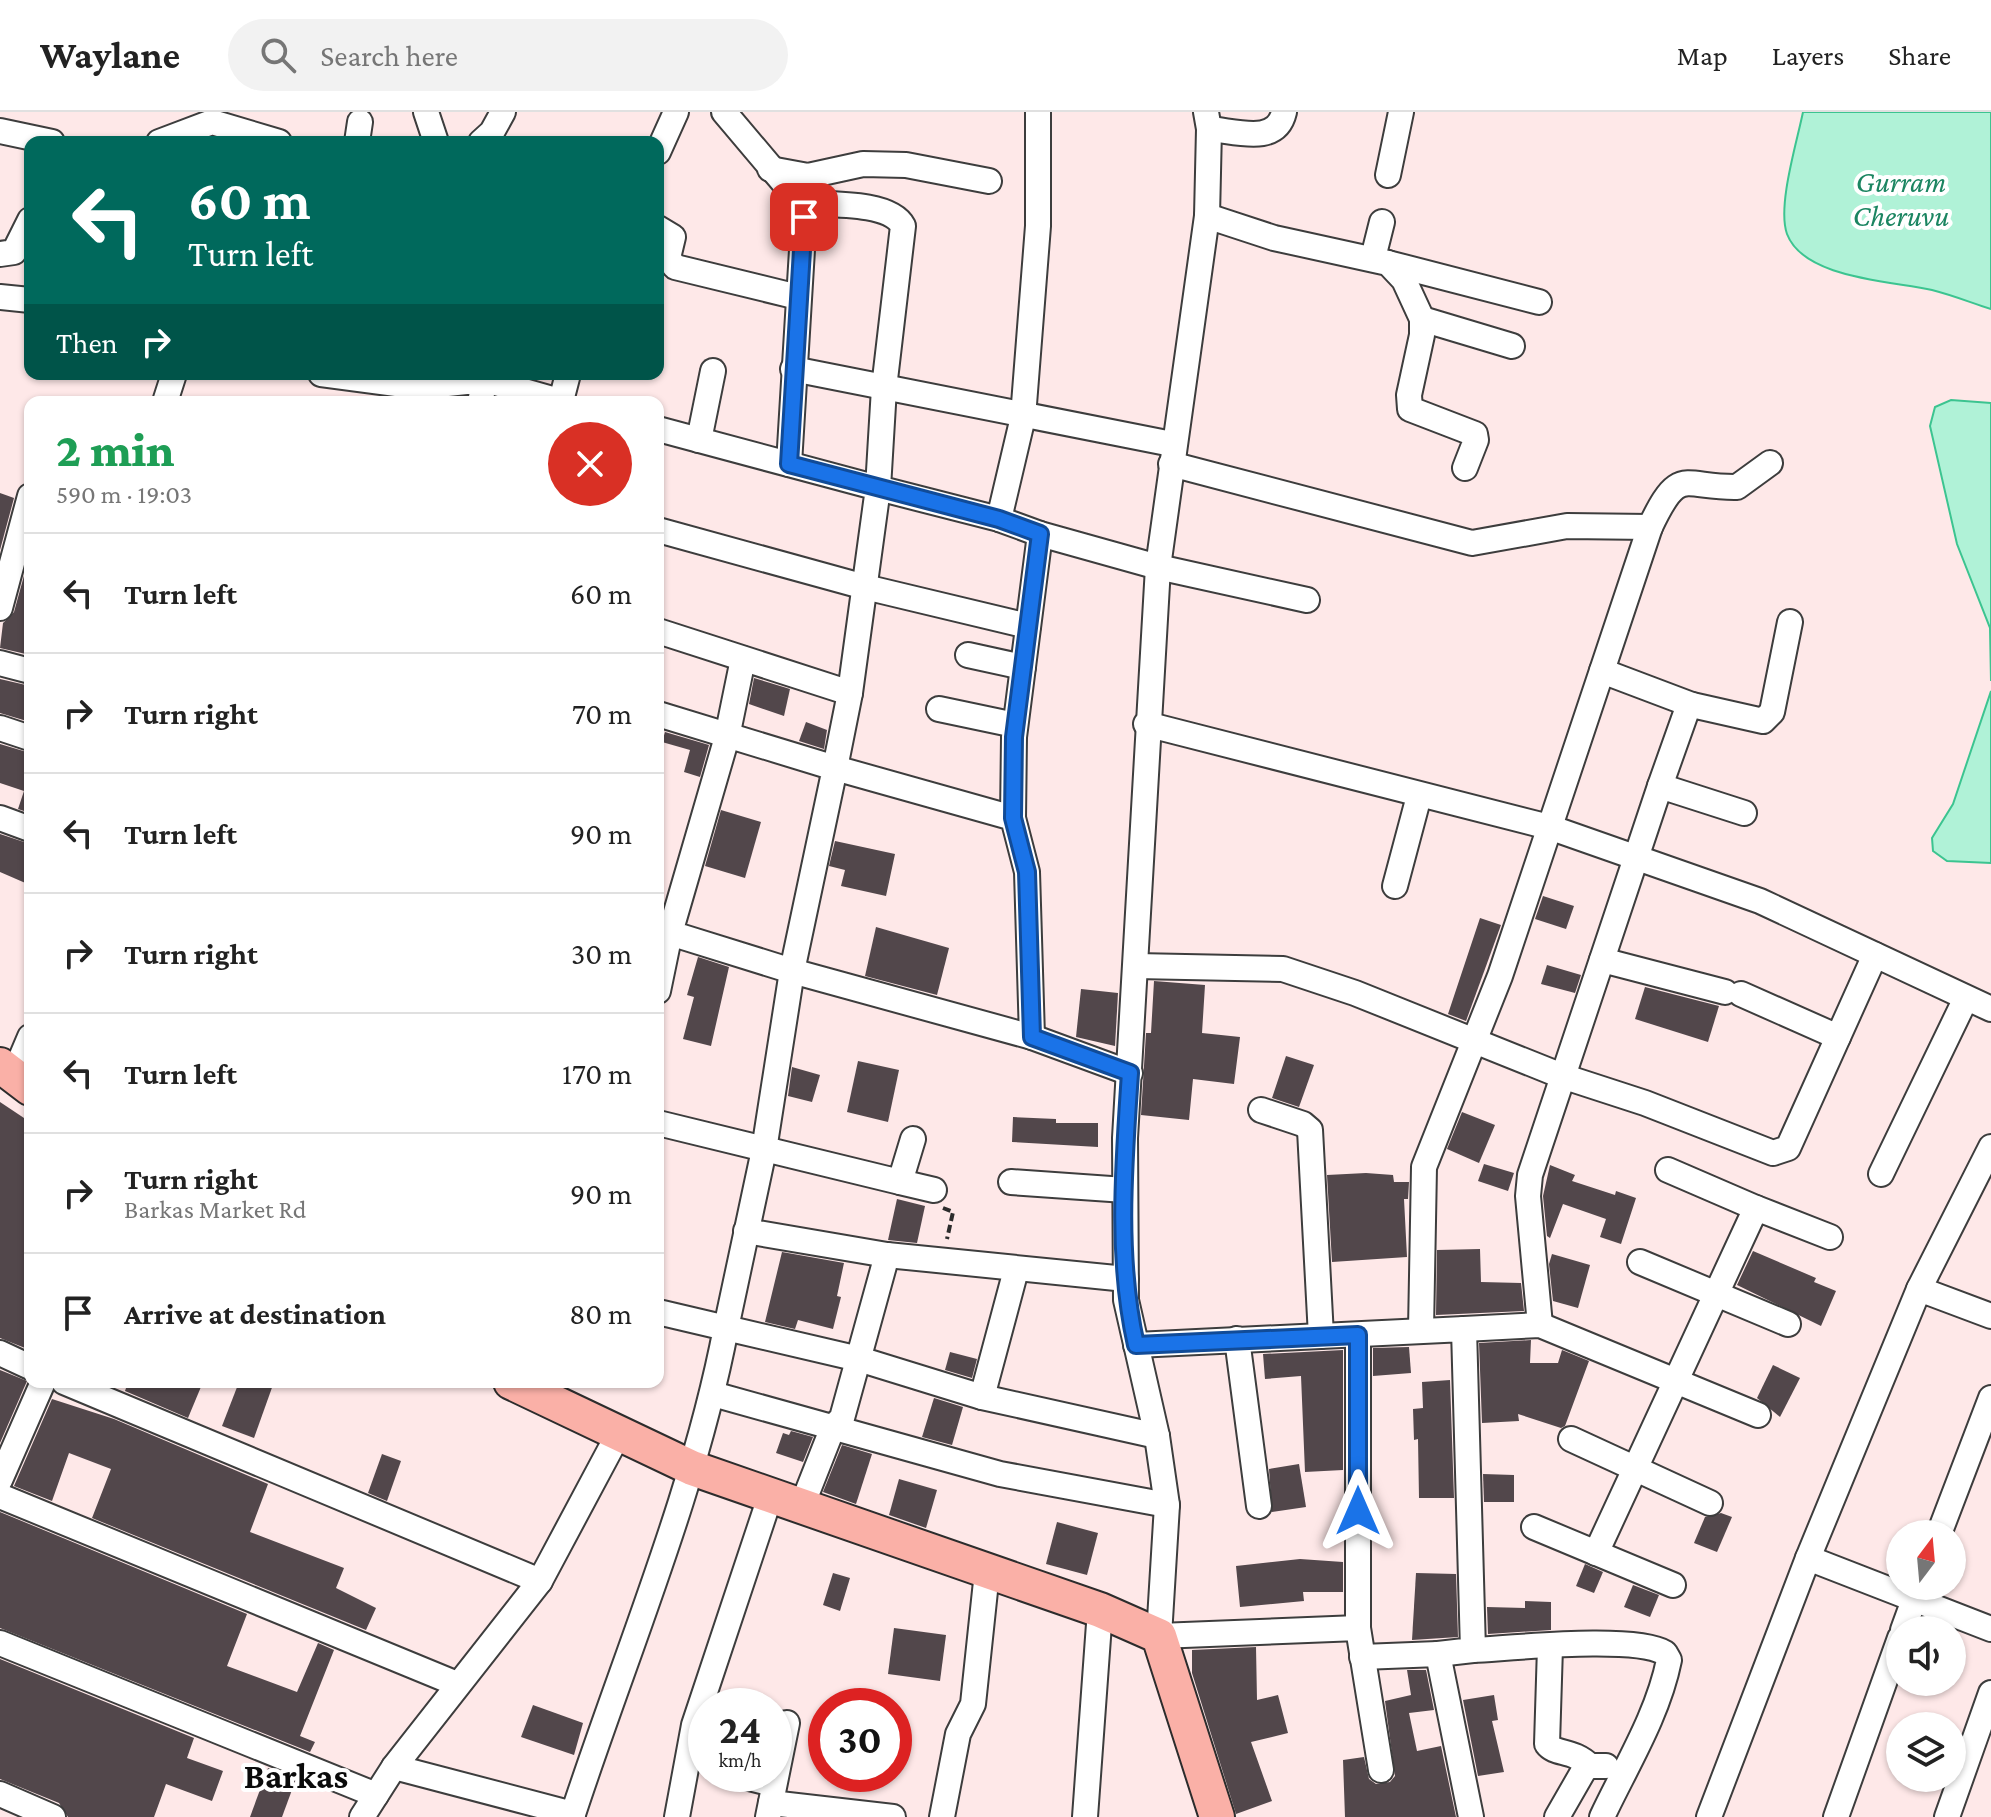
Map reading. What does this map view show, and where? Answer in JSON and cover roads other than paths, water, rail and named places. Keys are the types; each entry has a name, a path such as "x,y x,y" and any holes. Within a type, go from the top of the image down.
{"street":[{"path":"426,112 434,136"},
{"path":"488,136 503,112"},
{"path":"664,139 676,112"},
{"path":"724,112 800,203 804,217 789,464"},
{"path":"999,519 1023,417 1038,226 1038,112"},
{"path":"1217,1817 1159,1636 1167,1505 1157,1436 1126,1300 1125,1190 1146,724 1158,567 1207,216 1208,121 1268,134 1279,126 1284,112"},
{"path":"1388,175 1401,112"},
{"path":"178,136 212,125 255,136"},
{"path":"0,131 24,136"},
{"path":"770,169 808,176 863,164 906,165 989,181"},
{"path":"394,1767 517,1809 572,1815 692,1468 713,1394 764,1150 792,971 850,693 878,488 884,388 903,226 899,218 885,210 800,203"},
{"path":"1207,216 1274,238 1380,260 1539,302"},
{"path":"1380,260 1382,222"},
{"path":"0,254 14,252 24,232"},
{"path":"664,232 673,237 668,258 675,267 798,297"},
{"path":"1380,260 1404,280 1422,319 1422,335 1408,403 1413,413 1475,434 1465,468"},
{"path":"0,297 24,299"},
{"path":"1422,319 1512,346"},
{"path":"793,369 1023,417 1172,454 1472,543 1567,526 1650,527"},
{"path":"699,440 713,371"},
{"path":"369,380 419,387 454,380"},
{"path":"465,380 538,396"},
{"path":"664,431 999,519 1040,534 1158,567 1307,600"},
{"path":"1421,1330 1424,1167 1450,1097 1478,1040 1650,527 1662,501 1674,487 1686,480 1737,487 1770,463"},
{"path":"0,608 3,584 24,519"},
{"path":"664,532 865,587 1028,626"},
{"path":"1032,1037 1027,872 1013,818 1015,725 1040,534"},
{"path":"1602,671 1692,705 1763,721 1772,712 1790,622"},
{"path":"664,633 850,693"},
{"path":"968,655 1023,667"},
{"path":"743,659 727,737 664,931 792,971 1032,1037 1130,1073"},
{"path":"0,663 24,669"},
{"path":"1540,1325 1528,1196 1530,1175 1635,856 1687,710 1692,705"},
{"path":"939,709 1015,725"},
{"path":"664,716 727,737 1013,818"},
{"path":"1146,724 1549,827 1635,856 1760,901 1991,1009"},
{"path":"0,728 24,736"},
{"path":"1660,786 1744,813"},
{"path":"1395,886 1419,796"},
{"path":"0,818 24,827"},
{"path":"1136,966 1283,969 1478,1040 1562,1076 1780,1153 1788,1148 1875,955"},
{"path":"1602,960 1733,993 1838,1037"},
{"path":"1881,1174 1966,998"},
{"path":"14,1077 24,1052"},
{"path":"1261,1110 1303,1124 1310,1130 1313,1140 1321,1336"},
{"path":"664,1125 934,1190"},
{"path":"900,1182 913,1139"},
{"path":"1709,1817 1808,1558 1919,1289 1991,1147"},
{"path":"1668,1170 1830,1237"},
{"path":"1011,1182 1125,1190"},
{"path":"1596,1553 1756,1208"},
{"path":"746,1231 887,1255 1126,1279"},
{"path":"709,1688 786,1503 833,1427 842,1418 887,1255"},
{"path":"1640,1262 1788,1324"},
{"path":"982,1397 1016,1270"},
{"path":"1919,1289 1991,1316"},
{"path":"664,1313 859,1359 982,1397 1157,1436"},
{"path":"1136,1345 1540,1325 1758,1415"},
{"path":"1464,1329 1473,1650"},
{"path":"1358,1335 1358,1628 1381,1770"},
{"path":"1237,1339 1259,1506"},
{"path":"0,1353 24,1364"},
{"path":"0,1480 40,1388"},
{"path":"78,1388 540,1581"},
{"path":"549,1390 619,1433 692,1468 1100,1610 1159,1636 1358,1628"},
{"path":"713,1394 1000,1474 1167,1505"},
{"path":"1944,1520 1991,1398"},
{"path":"362,1817 394,1767 540,1581 619,1433"},
{"path":"1571,1439 1710,1503"},
{"path":"0,1496 457,1684"},
{"path":"1534,1527 1673,1585"},
{"path":"1808,1558 1886,1582"},
{"path":"942,1817 958,1734 973,1704 987,1572"},
{"path":"1933,1600 1991,1629"},
{"path":"1085,1817 1100,1610"},
{"path":"0,1643 376,1795"},
{"path":"1550,1647 1547,1744 1552,1751 1578,1755 1590,1766 1625,1768"},
{"path":"1362,1657 1550,1647 1647,1647 1665,1653 1669,1660 1667,1671 1653,1711 1602,1817"},
{"path":"1438,1654 1471,1817"},
{"path":"1836,1817 1886,1677"},
{"path":"1947,1817 1991,1693"},
{"path":"1557,1817 1580,1776 1590,1766"},
{"path":"677,1817 688,1787"},
{"path":"0,1794 53,1817"},
{"path":"771,1801 893,1817"}],"water":[{"name":"Gurram Cheruvu","path":"1803,112 1991,112 1991,309 1932,290 1851,276 1811,260 1797,249 1787,234 1784,207"},
{"path":"1951,400 1991,403 1991,681 1990,628 1957,544 1930,426 1935,407"},
{"path":"1991,691 1991,863 1947,861 1933,851 1932,838 1953,804"}],"district":[{"name":"Barkas","path":"296,1776"}]}
